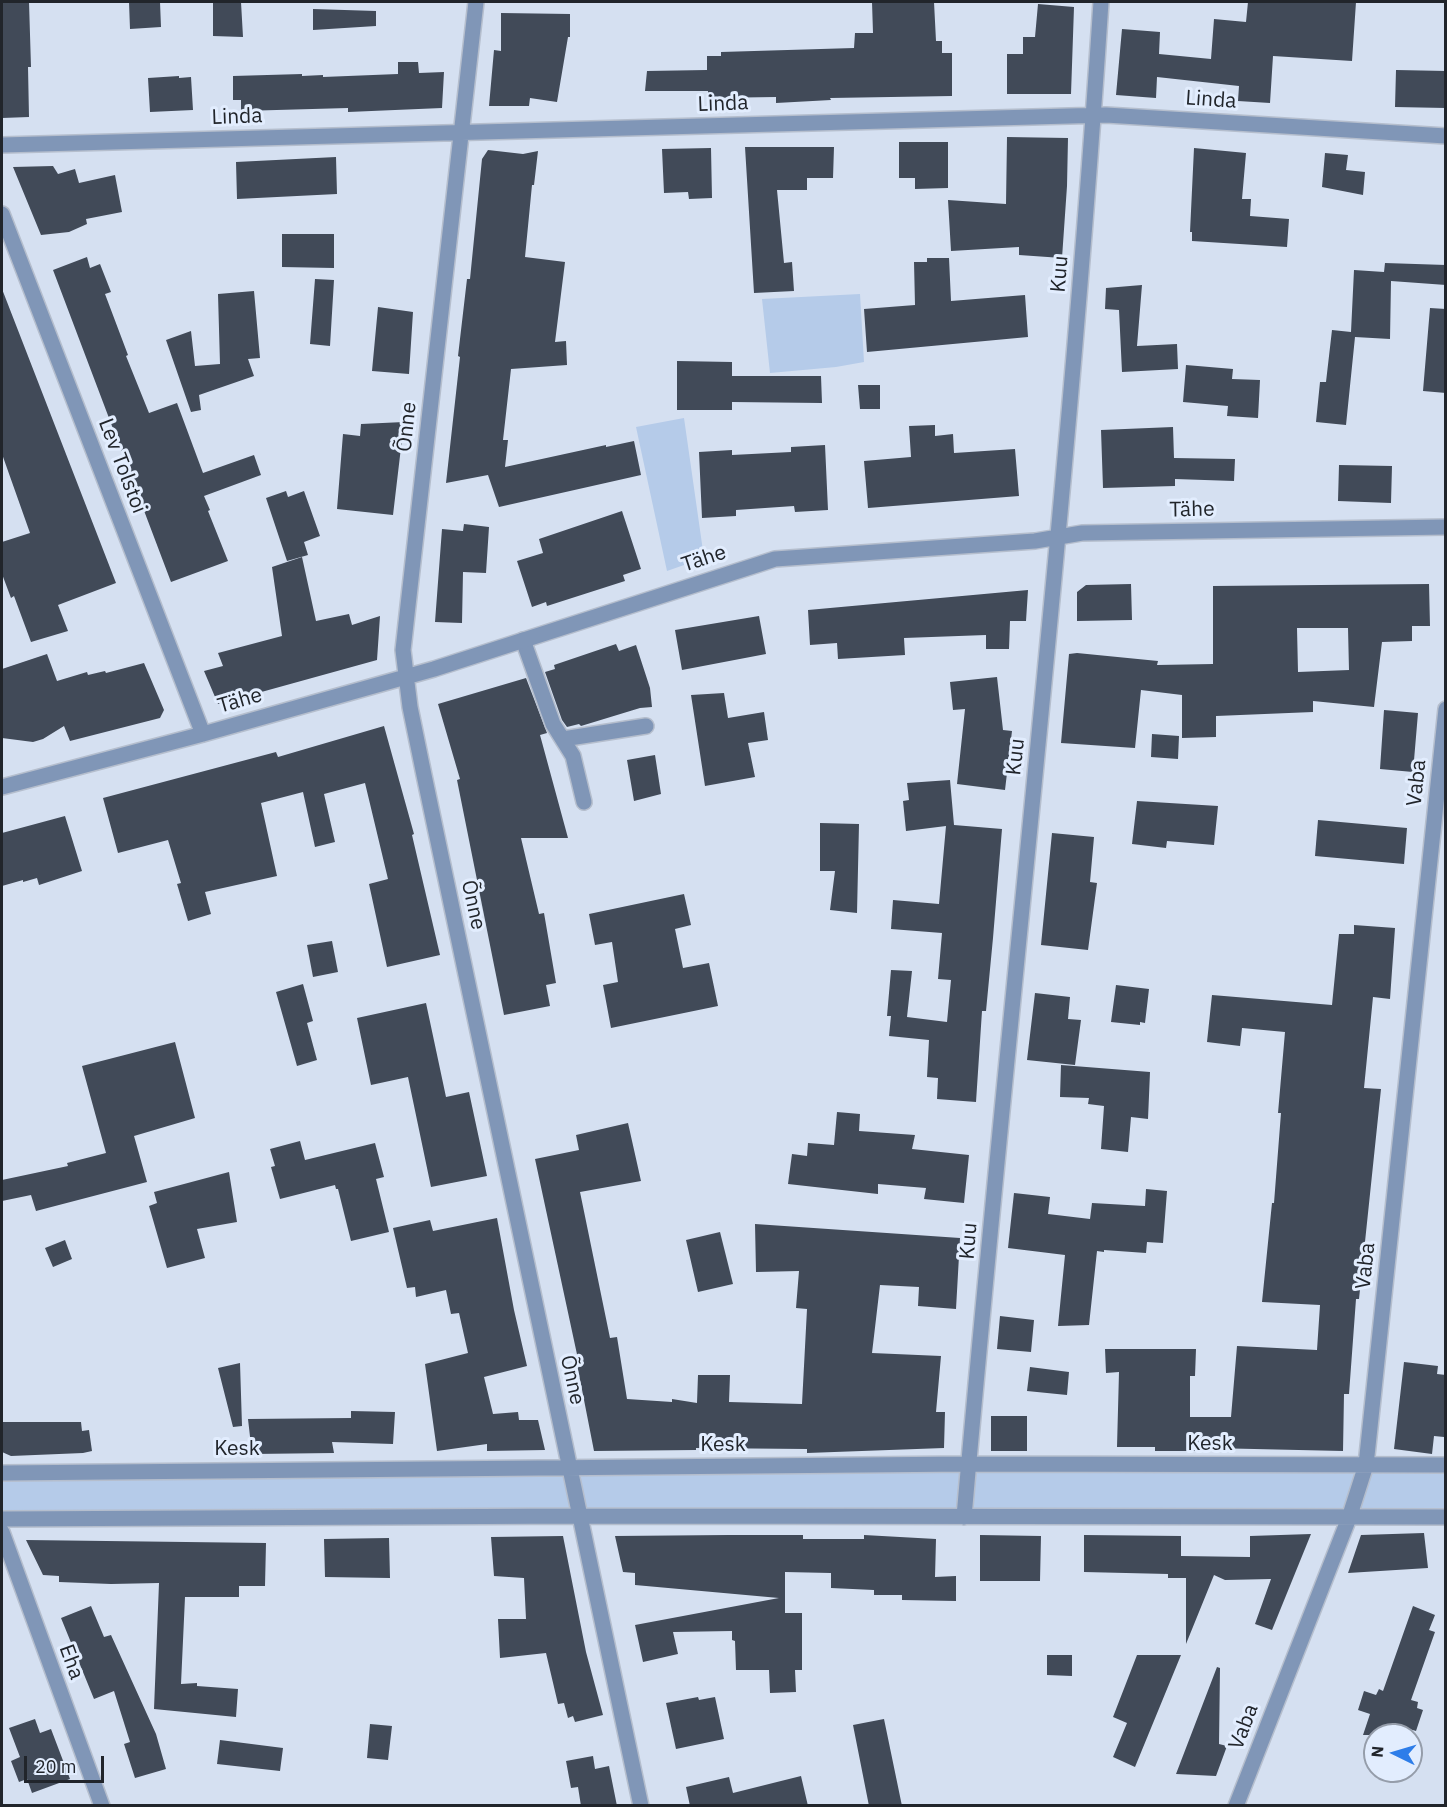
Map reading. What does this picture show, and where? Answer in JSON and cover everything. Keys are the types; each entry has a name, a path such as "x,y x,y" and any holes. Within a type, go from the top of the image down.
{"street":[{"name":"Õnne","path":"476,2 403,650 410,707 641,1806"},
{"name":"Kuu","path":"964,1517 1058,537 1094,115 1101,2"},
{"name":"Linda","path":"2,146 1094,115 1446,136"},
{"name":"Lev Tolstoi","path":"2,214 203,734"},
{"name":"Tähe","path":"2,787 203,734 406,676 776,559 1035,541 1082,533 1446,527"},
{"path":"523,640 553,724 573,756 584,802"},
{"name":"Vaba","path":"1236,1806 1349,1518 1366,1465 1446,709"},
{"path":"563,739 646,726"},
{"name":"Kesk","path":"2,1473 968,1464 1446,1465"},
{"path":"2,1519 579,1516 1446,1517"},
{"name":"Eha","path":"2,1532 102,1806"}],"shaded area":[{"path":"860,294 864,362 770,373 762,299"},
{"path":"684,418 704,558 667,571 636,427"},
{"path":"1445,1465 1446,1517 2,1519 2,1473"}],"building":[{"path":"2,2 29,2 31,67 28,67 29,117 2,118"},
{"path":"129,2 160,2 161,27 130,29"},
{"path":"213,2 241,2 243,37 213,36"},
{"path":"872,2 934,2 936,41 942,41 942,53 952,53 952,96 830,98 831,100 776,103 776,97 708,98 708,91 645,91 647,71 707,70 707,56 721,56 721,52 854,48 855,33 873,33"},
{"path":"1248,2 1356,2 1352,61 1273,56 1270,103 1238,101 1239,86 1157,77 1156,98 1116,95 1122,29 1160,32 1159,54 1211,59 1214,19 1246,22"},
{"path":"1038,4 1074,7 1071,94 1007,94 1007,54 1023,54 1023,37 1035,37"},
{"path":"313,9 376,11 376,26 313,30"},
{"path":"501,13 570,14 570,37 568,37 557,102 530,98 529,106 489,106 494,50 501,51"},
{"path":"398,62 418,62 419,73 444,72 442,108 348,112 348,108 241,111 241,100 233,100 233,76 302,74 302,76 323,75 323,77 398,74"},
{"path":"1396,70 1446,71 1446,108 1395,107"},
{"path":"179,76 179,78 191,77 193,110 150,112 148,78"},
{"path":"1007,137 1068,138 1062,258 1019,255 1019,247 951,251 948,200 1006,204"},
{"path":"899,142 948,142 948,188 915,189 915,178 899,178"},
{"path":"745,147 834,147 833,178 807,178 807,190 777,190 784,263 792,262 794,291 754,293"},
{"path":"711,148 712,198 689,199 688,192 664,193 662,149"},
{"path":"1194,148 1246,153 1242,199 1251,199 1250,216 1289,219 1287,247 1192,241 1192,232 1190,232"},
{"path":"488,150 523,154 538,151 534,185 532,185 525,257 565,262 555,342 566,341 567,365 511,369 503,440 508,440 505,467 634,441 641,475 499,507 488,475 446,483 460,357 458,356 467,279 470,279 482,159"},
{"path":"1325,153 1348,155 1346,170 1365,172 1363,195 1322,187"},
{"path":"336,157 337,194 237,199 236,162"},
{"path":"53,166 58,174 75,169 79,183 115,175 122,212 86,219 87,224 69,232 41,235 13,167"},
{"path":"282,234 334,234 334,268 282,267"},
{"path":"87,257 90,268 100,264 111,292 105,294 128,355 126,356 149,413 177,403 203,473 254,455 261,475 204,496 228,561 171,582 53,270"},
{"path":"927,258 949,258 951,301 1025,295 1028,337 867,352 864,309 915,305 914,262 927,262"},
{"path":"1385,263 1446,265 1446,285 1391,281 1390,339 1355,337 1346,425 1316,422 1320,382 1326,382 1332,330 1351,332 1354,270 1384,272"},
{"path":"315,279 334,280 330,346 310,344"},
{"path":"1142,285 1137,346 1177,344 1178,369 1122,372 1119,310 1105,309 1106,288"},
{"path":"2,289 116,583 58,605 68,631 31,642 14,596 11,598 2,574 2,542 30,533 2,454"},
{"path":"254,291 260,358 248,359 254,376 199,395 201,410 191,412 166,340 191,331 195,366 220,364 218,294"},
{"path":"378,307 413,312 409,374 372,371"},
{"path":"1430,308 1446,309 1446,393 1423,391"},
{"path":"677,361 732,362 732,376 821,376 822,403 732,402 732,410 677,410"},
{"path":"1186,365 1233,369 1232,379 1260,380 1258,418 1227,416 1228,406 1183,402"},
{"path":"858,385 880,385 880,409 860,409"},
{"path":"404,422 393,515 337,509 343,434 360,436 361,424"},
{"path":"935,425 935,436 953,434 954,453 1015,449 1019,496 868,508 864,461 911,457 909,426"},
{"path":"1173,427 1174,458 1235,459 1234,481 1175,479 1175,486 1103,488 1101,430"},
{"path":"825,445 828,510 795,512 794,506 736,510 736,516 702,518 699,452 732,450 732,455 791,452 791,447"},
{"path":"1339,465 1392,466 1391,503 1338,501"},
{"path":"286,491 288,497 304,491 320,536 304,542 308,555 287,561 266,498"},
{"path":"622,511 641,569 623,575 625,581 547,606 546,602 532,607 517,561 543,553 539,539"},
{"path":"464,524 489,527 486,573 463,572 462,623 435,622 442,529 463,531"},
{"path":"302,557 316,621 349,614 352,625 380,616 377,660 218,704 204,671 223,666 218,653 282,636 272,567"},
{"path":"1131,584 1132,620 1077,621 1077,592 1086,585"},
{"path":"1429,584 1430,626 1412,626 1412,641 1382,642 1374,707 1313,701 1313,712 1216,716 1216,737 1182,738 1182,695 1141,690 1135,748 1061,743 1069,654 1158,661 1157,665 1213,664 1213,586","holes":["1297,628 1348,628 1349,670 1298,672"]},
{"path":"1028,590 1026,621 1010,621 1009,649 986,649 986,635 904,638 905,655 838,659 837,643 810,645 808,610"},
{"path":"759,616 766,654 682,670 675,630"},
{"path":"616,644 619,651 636,645 650,688 652,707 640,708 581,726 579,724 567,727 562,720 545,672 555,669 554,665"},
{"path":"47,654 57,681 87,672 88,675 105,671 106,673 144,663 164,710 160,718 70,741 64,726 43,739 33,742 2,738 2,669"},
{"path":"997,677 1003,730 1012,731 1005,790 957,784 965,709 953,710 950,682"},
{"path":"526,678 547,733 540,735 568,838 521,838 539,914 544,913 556,983 546,985 550,1006 504,1015 457,780 460,779 438,704"},
{"path":"724,693 728,718 764,712 768,740 748,743 755,777 705,786 691,695"},
{"path":"1384,710 1418,713 1413,772 1380,769"},
{"path":"384,726 414,834 412,835 440,955 387,967 369,884 388,879 365,783 324,794 335,842 315,847 303,792 261,803 277,876 205,892 211,914 188,921 177,884 181,883 168,840 118,853 103,798 276,752 278,757"},
{"path":"1152,734 1179,736 1178,759 1151,757"},
{"path":"655,755 661,794 634,801 627,760"},
{"path":"950,780 954,825 1002,829 986,1011 982,1011 976,1102 937,1099 938,1078 927,1077 929,1040 889,1036 891,1016 887,1016 891,970 912,971 907,1017 947,1022 951,980 938,979 942,933 891,929 893,900 939,904 946,826 906,831 903,801 909,800 907,783"},
{"path":"1137,801 1218,806 1214,845 1167,841 1166,848 1132,844"},
{"path":"65,816 82,871 39,885 37,878 2,886 2,833"},
{"path":"1318,820 1407,828 1404,864 1315,856"},
{"path":"820,823 859,824 857,913 830,910 835,871 820,871"},
{"path":"1052,833 1094,837 1090,882 1097,883 1088,950 1041,945"},
{"path":"684,894 691,925 675,929 683,968 709,963 718,1006 611,1028 603,985 618,982 612,942 595,945 589,914"},
{"path":"1354,925 1395,928 1390,999 1373,997 1364,1088 1381,1089 1359,1299 1356,1299 1349,1394 1344,1394 1343,1451 1210,1448 1210,1451 1155,1451 1155,1447 1117,1447 1119,1372 1106,1373 1105,1349 1196,1349 1195,1376 1190,1376 1190,1417 1231,1417 1237,1346 1317,1350 1320,1305 1262,1302 1272,1203 1274,1203 1285,1032 1242,1028 1240,1046 1207,1042 1212,995 1332,1005 1339,934 1354,934"},
{"path":"332,941 338,972 313,977 307,945"},
{"path":"303,984 313,1021 307,1023 317,1060 297,1066 276,992"},
{"path":"1116,985 1149,989 1145,1023 1140,1022 1140,1025 1111,1022"},
{"path":"1035,993 1070,997 1068,1019 1081,1020 1075,1065 1027,1060"},
{"path":"426,1003 446,1097 469,1092 487,1176 431,1187 408,1077 371,1085 357,1018"},
{"path":"175,1042 195,1118 134,1136 147,1182 36,1211 31,1195 2,1201 2,1180 68,1166 67,1163 106,1153 82,1066"},
{"path":"1061,1065 1150,1072 1148,1119 1131,1117 1128,1152 1101,1149 1104,1106 1088,1104 1089,1098 1060,1097"},
{"path":"837,1112 860,1114 859,1131 915,1135 912,1149 969,1155 964,1203 924,1199 926,1188 878,1184 878,1194 788,1184 792,1154 807,1156 808,1143 834,1145"},
{"path":"628,1123 641,1181 580,1192 610,1338 617,1337 627,1399 672,1402 672,1399 697,1403 698,1375 730,1375 729,1402 802,1404 807,1309 796,1308 799,1271 756,1272 755,1224 960,1238 956,1309 918,1306 919,1287 880,1285 872,1353 941,1356 936,1412 945,1412 944,1448 807,1453 807,1449 696,1448 696,1450 594,1451 576,1359 578,1359 535,1159 579,1150 576,1135"},
{"path":"300,1141 305,1160 375,1143 384,1177 376,1179 389,1232 351,1241 335,1185 280,1199 271,1167 275,1166 270,1149"},
{"path":"229,1172 237,1222 197,1229 205,1258 167,1268 149,1206 157,1203 154,1192"},
{"path":"1146,1189 1167,1191 1163,1243 1147,1242 1146,1253 1097,1251 1089,1325 1058,1326 1065,1255 1008,1248 1014,1193 1050,1197 1048,1214 1090,1219 1092,1203 1145,1206"},
{"path":"497,1218 527,1366 484,1377 493,1414 518,1412 519,1420 538,1420 545,1450 487,1451 487,1444 437,1451 425,1364 468,1353 459,1313 451,1314 446,1290 416,1297 415,1287 407,1288 393,1228 430,1220 433,1231"},
{"path":"720,1232 733,1284 698,1292 686,1240"},
{"path":"65,1240 72,1259 53,1267 45,1248"},
{"path":"1000,1316 1034,1320 1031,1352 997,1349"},
{"path":"1404,1362 1438,1366 1437,1374 1446,1375 1444,1437 1434,1436 1432,1454 1394,1449"},
{"path":"240,1363 242,1426 233,1427 218,1368"},
{"path":"1030,1367 1069,1372 1067,1395 1027,1391"},
{"path":"351,1411 395,1412 393,1444 332,1442 334,1453 252,1454 248,1419 351,1418"},
{"path":"991,1416 1027,1416 1027,1451 991,1451"},
{"path":"2,1422 81,1422 82,1431 89,1430 92,1451 11,1456 2,1452"},
{"path":"1424,1533 1428,1568 1348,1573 1361,1535"},
{"path":"1311,1534 1272,1630 1255,1624 1271,1579 1225,1580 1214,1575 1186,1644 1186,1578 1168,1578 1168,1574 1084,1572 1084,1535 1181,1536 1181,1556 1250,1557 1250,1536"},
{"path":"803,1535 803,1539 864,1539 864,1535 936,1539 935,1577 956,1576 956,1601 902,1600 902,1595 874,1595 874,1590 831,1588 831,1573 785,1572 785,1613 802,1613 802,1670 795,1670 796,1692 770,1693 769,1670 736,1670 735,1641 732,1640 732,1631 673,1632 678,1654 643,1662 635,1625 779,1598 635,1585 635,1573 623,1572 615,1536"},
{"path":"980,1535 1041,1536 1040,1581 980,1581"},
{"path":"563,1536 586,1652 603,1715 575,1722 573,1716 568,1718 564,1703 558,1704 546,1653 500,1658 498,1619 526,1619 524,1578 494,1576 491,1537"},
{"path":"389,1538 390,1578 325,1577 324,1539"},
{"path":"26,1540 266,1543 265,1586 239,1586 239,1597 185,1597 181,1684 197,1683 197,1686 238,1689 236,1717 154,1709 159,1583 59,1582 59,1576 43,1575"},
{"path":"91,1606 104,1637 111,1635 156,1734 166,1769 135,1778 124,1744 130,1742 114,1691 94,1699 61,1618"},
{"path":"1413,1606 1435,1615 1429,1630 1435,1632 1411,1700 1418,1702 1417,1708 1423,1710 1419,1723 1367,1723 1370,1714 1358,1710 1364,1691 1376,1695 1379,1689 1383,1691"},
{"path":"1047,1655 1072,1655 1072,1676 1047,1675"},
{"path":"1137,1655 1181,1655 1135,1767 1113,1757 1127,1723 1113,1717"},
{"path":"1217,1667 1220,1668 1219,1744 1227,1746 1216,1776 1176,1774"},
{"path":"698,1697 699,1700 715,1697 724,1739 676,1749 666,1703"},
{"path":"35,1719 40,1733 51,1729 70,1779 32,1793 27,1779 19,1782 11,1761 20,1757 9,1728"},
{"path":"884,1719 902,1806 869,1806 853,1725"},
{"path":"370,1724 392,1726 388,1760 367,1758"},
{"path":"220,1740 283,1748 280,1771 217,1764"},
{"path":"593,1756 595,1769 609,1766 617,1806 581,1806 578,1787 571,1788 566,1761"},
{"path":"801,1776 808,1806 690,1806 686,1787 729,1777 733,1793"}]}
